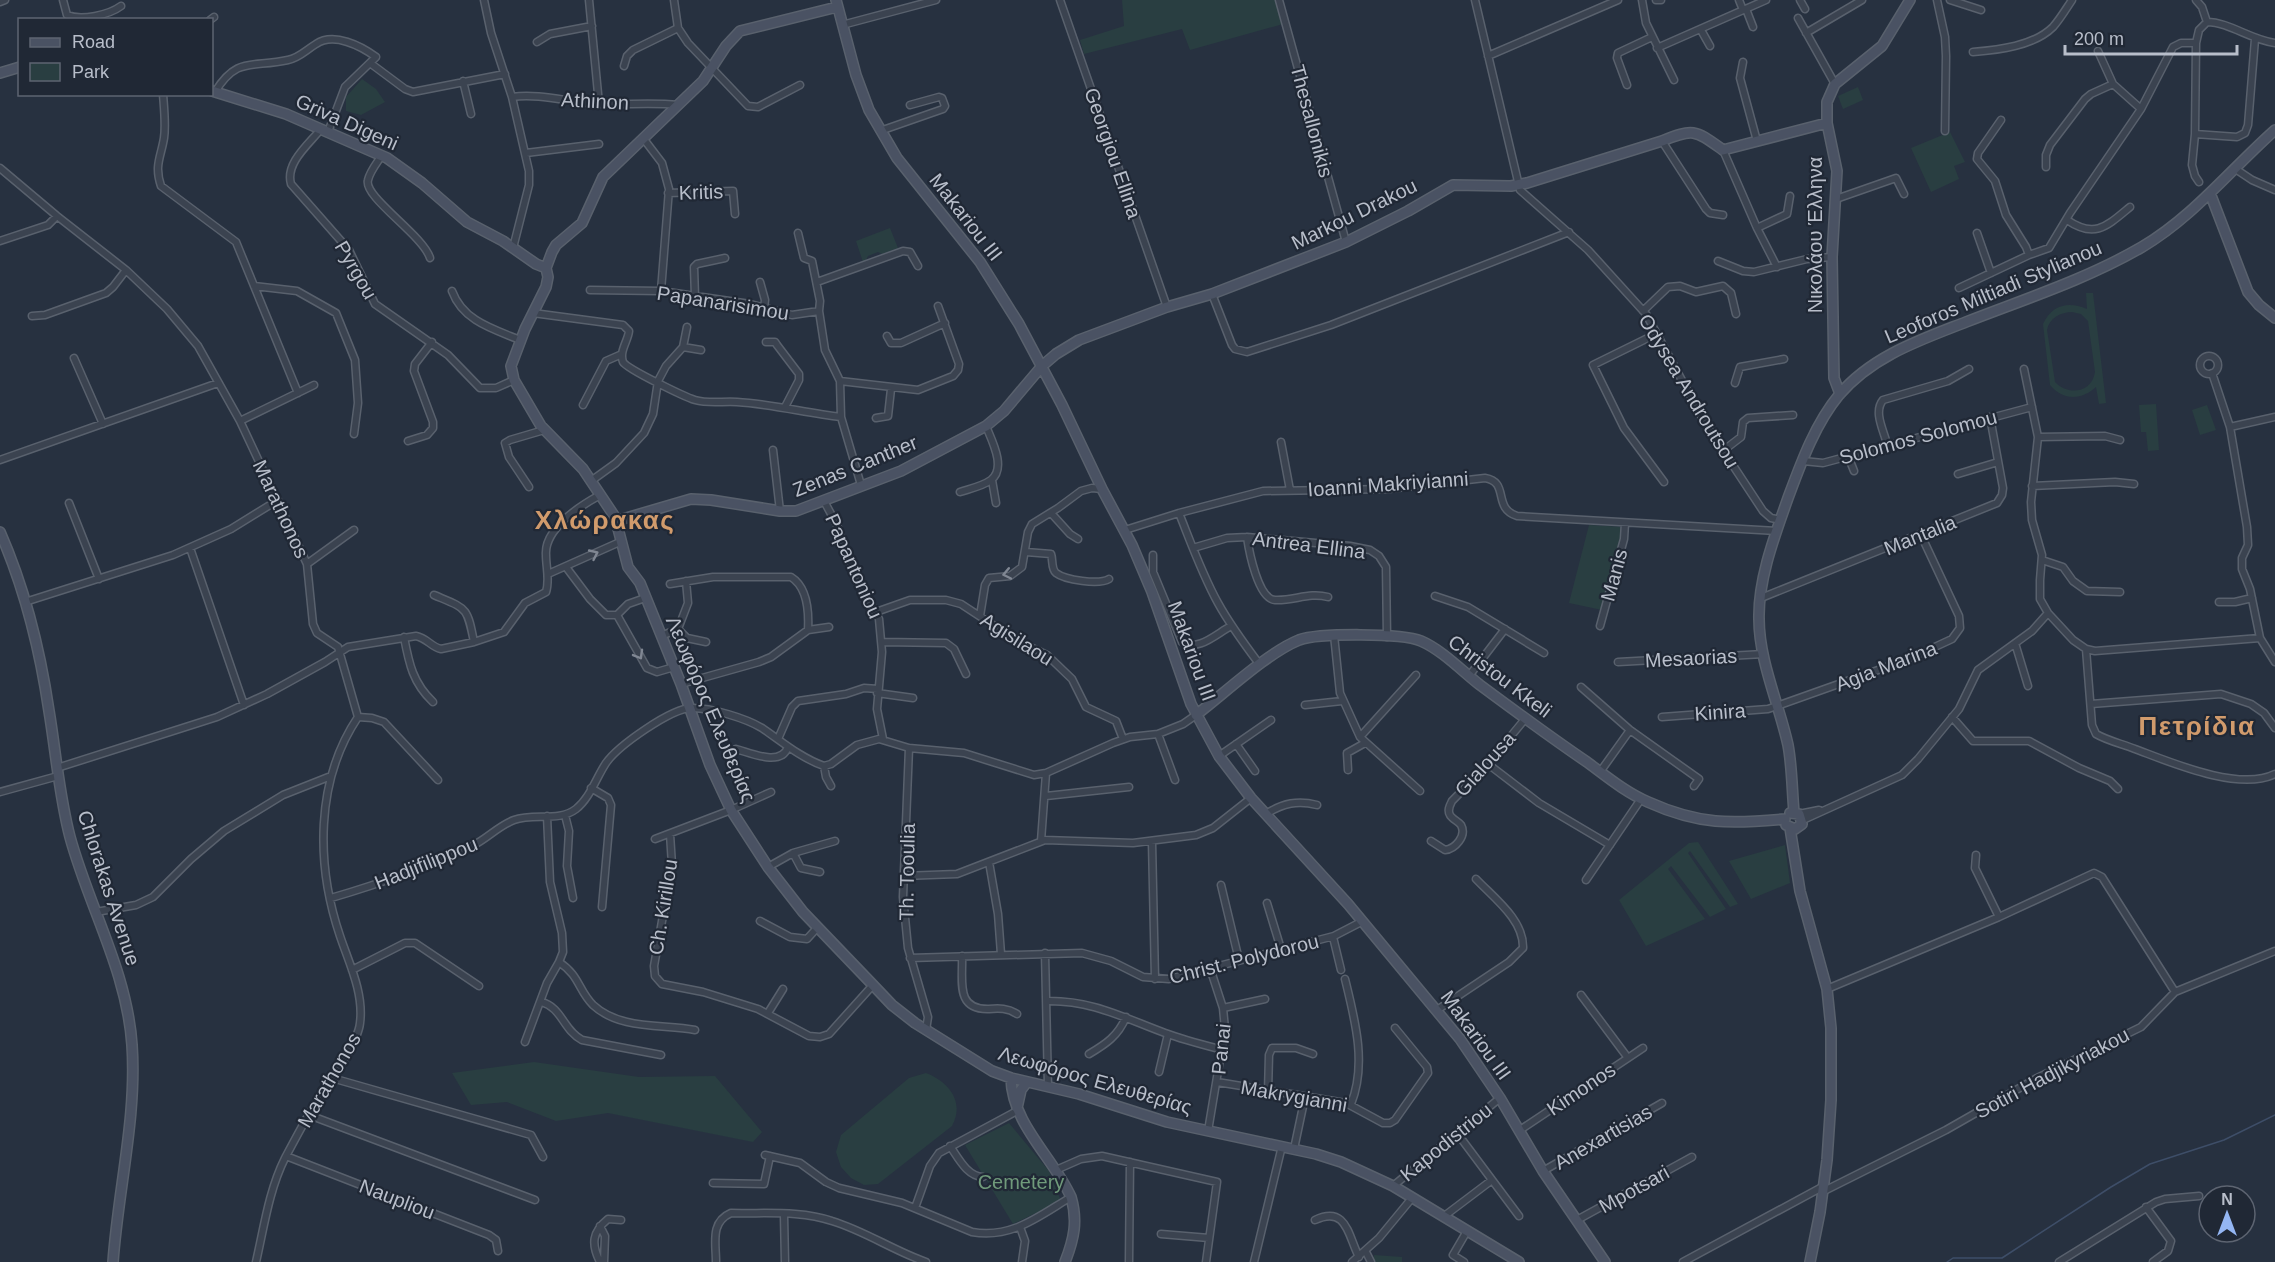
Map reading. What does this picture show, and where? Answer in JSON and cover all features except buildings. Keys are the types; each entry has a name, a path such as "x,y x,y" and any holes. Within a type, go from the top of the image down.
{"main road":[{"path":"1835,84 1882,46 1910,0"},
{"name":"Makariou III","path":"837,3 869,110 897,158 995,284 1042,366 1102,489 1125,530 1152,592 1197,715 1219,756 1251,798 1363,921 1460,1039 1500,1098 1543,1171 1605,1262"},
{"path":"514,380 511,366 520,340 546,287 548,277 546,268 556,245 582,223 603,177 703,81 730,40 740,31 837,3"},
{"path":"0,73 18,68"},
{"name":"Νικολάου Έλληνα","path":"1835,84 1827,102 1827,123 1836,163 1832,257 1834,378 1840,394"},
{"name":"Griva Digeni","path":"213,92 262,105 382,155 405,170 467,222 513,248 530,261 546,268"},
{"path":"1723,150 1827,123"},
{"name":"Leoforos Miltiadi Stylianou","path":"1794,821 1788,746 1764,654 1759,618 1761,598 1780,520 1820,425 1840,394 1866,369 1898,349 2121,258 2174,224 2210,193 2234,167 2275,130"},
{"name":"Markou Drakou","path":"1042,366 1079,340 1167,307 1212,294 1346,242 1408,212 1452,185 1518,185 1662,141 1683,132 1694,132 1723,150"},
{"path":"2210,193 2248,292 2275,318"},
{"name":"Zenas Canther","path":"616,521 691,499 780,511 796,511 824,501 901,471 986,426 1004,411 1042,366"},
{"name":"Λεωφόρος Ελευθερίας","path":"514,380 544,430 576,461 616,521 628,567 638,580 681,684 710,765 731,810 768,867 817,928 892,1005 926,1030 992,1071 1011,1078 1079,1094 1167,1122 1282,1146 1341,1162 1393,1186 1518,1262"},
{"name":"Chlorakas Avenue","path":"0,532 25,602 41,663 57,772 70,838 123,993 132,1053 127,1148 113,1262"},
{"name":"Christou Kkeli","path":"1197,715 1278,651 1300,640 1334,635 1412,638 1424,643 1525,719 1641,799 1682,815 1735,824 1794,821"},
{"path":"1794,821 1795,861 1800,891 1827,989 1831,1028 1829,1133 1824,1188 1810,1262"},
{"path":"1011,1078 1017,1110 1071,1197 1075,1213 1075,1230 1065,1262"},
{"path":"1017,1110 1021,1090 1027,1083"}],"street":[{"path":"0,2 5,0"},
{"path":"63,0 67,15 76,18 109,13 121,6"},
{"path":"484,0 491,33 512,97 530,171 529,185 513,248"},
{"path":"589,0 599,104"},
{"path":"674,0 678,28 693,49 750,107 758,107 800,85"},
{"path":"842,25 936,0"},
{"name":"Georgiou Ellina","path":"1060,0 1167,307"},
{"name":"Thesallonikis","path":"1280,0 1346,242"},
{"path":"1475,0 1518,185"},
{"path":"1488,56 1618,0"},
{"path":"1642,0 1646,23 1674,80"},
{"path":"1656,0 1661,0"},
{"path":"1739,0 1753,27"},
{"path":"1658,48 1766,0"},
{"path":"1800,0 1805,9"},
{"path":"1806,33 1862,0"},
{"path":"1937,0 1945,38 1947,75 1945,131"},
{"path":"1950,0 1981,10"},
{"path":"1972,52 2013,46 2047,32 2072,0"},
{"path":"2196,0 2202,7 2207,22"},
{"path":"1798,18 1835,84"},
{"path":"2207,22 2217,23 2255,39 2275,43"},
{"path":"2199,182 2192,165 2195,134 2196,43 2199,30 2207,22"},
{"path":"537,42 550,34 592,26"},
{"path":"624,66 627,56 633,50 678,28"},
{"path":"1701,30 1710,46"},
{"path":"1627,85 1617,58 1618,53 1652,37"},
{"path":"2195,134 2237,137 2245,134 2248,125 2255,39"},
{"name":"Pyrgou","path":"213,92 235,69 246,65 288,60 322,40 351,43 368,50 376,57 345,87 325,130 291,167 291,184 349,250 373,302 432,342 480,388 496,388 514,380"},
{"path":"1959,288 2049,248 2141,109 2173,47 2181,43 2196,43"},
{"path":"2098,51 2113,84 2141,109"},
{"path":"1743,62 1740,78 1757,141"},
{"path":"370,63 412,92 505,74"},
{"path":"462,81 471,114"},
{"path":"2046,166 2046,155 2050,145 2085,99 2113,84"},
{"path":"163,96 164,138 157,159 161,186 236,242 297,393"},
{"name":"Athinon","path":"512,97 528,96 599,104 678,105"},
{"path":"880,131 943,109 945,106 942,98 939,97 910,105"},
{"path":"2001,120 1978,153 1977,159 1995,181 2006,215 2029,255"},
{"path":"643,138 665,169 668,193 661,291"},
{"path":"1662,141 1706,210 1723,215"},
{"path":"526,153 599,144"},
{"path":"1723,150 1757,228 1777,267"},
{"path":"382,155 368,179 370,192 423,243 430,258"},
{"path":"2234,167 2252,180 2275,190"},
{"name":"Marathonos","path":"0,168 126,270 167,309 194,340 240,421 307,564 312,619 321,636 336,645 358,717 331,776 323,842 324,865 335,919 359,999 359,1029 286,1156 273,1188 256,1262"},
{"path":"1836,199 1896,178 1904,194"},
{"name":"Odysea Androutsou","path":"1518,185 1526,196 1569,232 1643,311 1697,410 1767,516 1780,520"},
{"name":"Kritis","path":"668,193 733,191 735,214"},
{"path":"1757,228 1787,214 1790,196"},
{"path":"2067,220 2078,228 2095,230 2109,224 2130,207"},
{"path":"0,242 48,225 57,216"},
{"path":"1212,294 1232,345 1235,349 1247,352 1331,325 1569,232"},
{"path":"1977,232 1991,273"},
{"path":"798,233 804,258 812,261 820,301 819,311 825,350 840,381 841,417 861,485"},
{"path":"817,282 903,251 910,252 918,266"},
{"path":"1718,261 1748,273 1807,259 1832,257"},
{"path":"695,297 694,267 697,264 725,258"},
{"path":"32,316 45,315 106,293 126,270"},
{"path":"760,282 765,300 764,309"},
{"path":"254,286 297,291 336,313 355,360 358,403 354,434"},
{"path":"1643,311 1668,287 1680,286 1696,292 1723,286 1731,293 1736,314"},
{"name":"Papanarisimou","path":"590,290 661,291 750,304 792,315 819,311"},
{"path":"452,291 460,306 481,324 520,340"},
{"path":"840,381 891,388 924,389 956,373 959,367 957,358 938,306"},
{"path":"534,313 623,324 629,331 622,354 622,360 627,367 695,400 785,407 841,417"},
{"path":"887,336 891,344 900,344 945,323"},
{"path":"591,481 616,463 644,433 653,414 658,381 666,366 683,348 687,327"},
{"path":"1656,334 1593,365 1624,428 1664,482"},
{"path":"408,441 427,435 433,428 433,422 414,370 415,364 432,342"},
{"path":"766,342 774,342 799,374 799,380 785,407"},
{"path":"683,348 701,350"},
{"path":"584,405 606,361 622,354"},
{"path":"74,358 103,424"},
{"path":"1735,383 1740,368 1784,360"},
{"path":"1887,444 1878,412 1883,400 1948,381 1969,369"},
{"path":"2024,369 2038,437 2032,486 2032,520 2042,549 2040,599 2048,613 2073,640 2086,649 2101,652 2260,638"},
{"path":"2212,374 2230,427 2247,527 2248,544 2242,558 2242,569 2252,598 2260,638 2275,662"},
{"path":"0,460 218,383"},
{"path":"240,421 314,385"},
{"path":"876,418 888,416 891,388"},
{"name":"Solomos Solomou","path":"1803,461 1823,464 1887,444 2032,407"},
{"path":"1724,450 1741,437 1743,423 1748,418 1793,415"},
{"name":"Mantalia","path":"1761,598 1997,503 2003,492 1990,417"},
{"path":"2230,427 2275,417"},
{"path":"986,426 997,460 997,468 992,480 996,504"},
{"path":"529,487 509,457 505,445 510,440 544,430"},
{"path":"2038,437 2105,436 2120,440"},
{"path":"1281,442 1290,490"},
{"path":"773,450 780,511"},
{"path":"1848,456 1854,471"},
{"path":"1958,474 1998,462"},
{"name":"Ioanni Makriyianni","path":"1125,530 1251,493 1290,490 1388,489 1485,478 1492,479 1498,485 1503,506 1511,514 1522,517 1777,531"},
{"path":"960,492 992,480"},
{"path":"2032,486 2112,482 2134,484"},
{"path":"980,616 987,581 992,577 1015,574 1022,567 1030,526 1081,491 1092,488 1102,489"},
{"path":"0,792 191,726 244,705 348,647 422,637 441,649 499,634 508,629 525,603 546,592 548,574 546,549 550,538 574,510 600,495"},
{"path":"25,602 190,548 231,529 278,500"},
{"name":"Papantoniou","path":"824,501 837,525 853,570 876,612 880,625 882,642 877,709 883,740"},
{"path":"69,503 99,579"},
{"path":"1050,513 1078,539"},
{"path":"1179,513 1208,583 1231,626 1260,665"},
{"name":"Manis","path":"1600,626 1624,538 1625,524"},
{"path":"307,564 354,530"},
{"name":"Agia Marina","path":"1777,706 1909,659 1940,646 1956,635 1961,624 1959,616 1921,535"},
{"path":"1247,537 1252,564 1264,592 1271,599 1314,594 1328,597"},
{"name":"Antrea Ellina","path":"1193,548 1227,538 1247,537 1350,546 1375,553 1386,567 1387,637"},
{"path":"548,574 622,541"},
{"path":"190,548 244,705"},
{"path":"1026,552 1051,554 1053,568 1058,574 1094,583 1102,583 1109,579"},
{"path":"1153,555 1153,572 1182,642 1198,645 1231,626"},
{"path":"2043,560 2063,567 2073,581 2087,591 2120,592"},
{"path":"566,567 590,599 610,616 617,615 626,606 645,598"},
{"path":"670,584 713,577 791,577 797,581 805,598 808,630"},
{"path":"661,636 678,629 688,603 686,581"},
{"path":"434,595 465,610 469,617 474,642"},
{"path":"1435,596 1468,607 1544,653"},
{"path":"2219,602 2235,602 2252,598"},
{"name":"Agisilaou","path":"876,612 910,600 954,602 1016,640 1041,650 1059,664 1075,683 1083,704 1088,709 1114,718 1123,739"},
{"path":"1794,821 1902,775 1959,709 1978,670 2032,631 2048,613"},
{"path":"617,615 646,668 657,672 674,667"},
{"path":"681,684 766,659 808,630 829,627"},
{"path":"678,629 687,638 706,642"},
{"path":"1469,676 1505,629"},
{"path":"1334,635 1336,666 1342,700 1360,737 1420,791"},
{"path":"404,638 415,680 433,702"},
{"path":"882,642 949,644 954,649 966,674"},
{"path":"2015,643 2028,686"},
{"path":"2086,649 2092,729 2100,736 2186,767 2230,777 2254,779 2266,778 2275,774"},
{"name":"Mesaorias","path":"1618,662 1764,654"},
{"path":"1360,737 1416,675"},
{"path":"1581,687 1630,730 1699,779 1694,786"},
{"path":"778,740 792,707 798,701 846,694 864,688 913,698"},
{"path":"2091,704 2220,694 2237,698 2259,708 2275,728"},
{"path":"1305,705 1342,700"},
{"name":"Kinira","path":"1662,717 1768,709 1777,706"},
{"path":"573,898 567,866 569,831 565,815 580,806 605,764 621,746 663,719 688,708 745,720 824,766 831,764 857,745 883,740 909,748 964,753 1029,775 1046,773 1123,739 1158,734 1183,724 1197,715"},
{"path":"358,717 372,717 384,722 438,780"},
{"path":"1952,717 1973,741 2029,741 2079,768 2110,781 2118,789"},
{"name":"Gialousa","path":"1431,841 1442,849 1449,850 1461,838 1462,827 1450,815 1450,805 1525,719"},
{"path":"1219,756 1271,720"},
{"path":"1600,772 1630,730"},
{"path":"1158,734 1175,780"},
{"path":"1348,770 1347,753 1365,743"},
{"path":"1236,744 1255,771"},
{"path":"736,749 774,757 786,753 788,747"},
{"name":"Th. Tooulia","path":"909,748 903,876 905,918 910,958 928,1017 926,1030"},
{"path":"1488,764 1539,803 1610,845"},
{"path":"824,766 831,786"},
{"path":"1041,841 1046,773"},
{"path":"96,912 136,905 153,897 191,859 224,831 274,800 331,776"},
{"path":"1046,796 1130,787"},
{"path":"591,788 608,798 611,805 602,907"},
{"path":"655,839 771,792"},
{"path":"903,876 952,875 1041,841 1152,842 1196,835 1207,831 1251,798"},
{"path":"1586,880 1641,799"},
{"path":"1266,814 1275,808 1296,801 1317,804"},
{"name":"Hadjifilippou","path":"331,898 387,880 467,849 516,820 565,815"},
{"path":"525,1042 549,976 563,952 563,940 550,882 547,816"},
{"name":"Ch. Kirillou","path":"670,834 672,865 654,966 656,980 669,986 730,999 768,1013"},
{"path":"768,867 792,853 835,841"},
{"path":"1152,842 1155,980"},
{"path":"792,853 801,867 820,872"},
{"path":"1976,855 1975,868 1999,917"},
{"path":"989,862 998,914 1001,954"},
{"path":"1827,989 1999,917 2091,873 2100,874 2175,992"},
{"path":"1437,1010 1509,962 1523,948 1522,937 1506,909 1476,879"},
{"path":"1221,885 1239,960"},
{"path":"1268,903 1281,949"},
{"path":"760,921 790,936 807,939 817,928"},
{"name":"Christ. Polydorou","path":"910,958 1045,953 1093,954 1143,977 1169,980 1333,937 1363,921"},
{"path":"1333,937 1341,970"},
{"path":"352,970 410,942 421,946 479,986"},
{"name":"Sotiri Hadjikyriakou","path":"1683,1262 1824,1188 1946,1130 2037,1078 2141,1027 2175,992 2275,951"},
{"path":"1045,953 1048,1087"},
{"path":"962,956 964,995 968,1004 976,1008 1006,1009 1017,1014"},
{"path":"559,962 571,970 593,1005 609,1016 625,1022 695,1030"},
{"name":"Panai","path":"1208,1131 1226,1029 1210,968"},
{"path":"1345,979 1358,1038 1357,1079 1351,1104"},
{"path":"783,988 768,1013 809,1035 825,1036 873,985"},
{"path":"1581,994 1628,1058"},
{"path":"1222,1008 1265,999"},
{"path":"1046,1001 1088,1004 1168,1034 1223,1050"},
{"path":"541,1002 554,1006 571,1032 582,1040 661,1055"},
{"path":"1089,1054 1114,1037 1126,1017"},
{"name":"Makrygianni","path":"1217,1082 1351,1104 1383,1123 1390,1123 1395,1120 1427,1076 1427,1067 1395,1028"},
{"path":"1159,1072 1168,1034"},
{"path":"1268,1092 1269,1055 1272,1048 1279,1046 1296,1048 1312,1054"},
{"name":"Kimonos","path":"1520,1130 1643,1048"},
{"path":"332,1078 531,1135 543,1157"},
{"path":"1294,1149 1305,1097"},
{"name":"Kapodistriou","path":"1393,1186 1500,1098"},
{"name":"Anexartisias","path":"1543,1171 1662,1103"},
{"path":"915,1209 934,1158 950,1146 1017,1110"},
{"path":"309,1115 535,1200"},
{"path":"1457,1133 1519,1216"},
{"path":"950,1146 966,1168 975,1176 983,1177"},
{"path":"1254,1262 1282,1146"},
{"name":"Naupliou","path":"286,1156 489,1235 496,1240 498,1251"},
{"path":"713,1183 764,1184 767,1156 800,1163 826,1182 839,1188 888,1199 972,1232 1002,1233 1020,1227 1071,1197"},
{"path":"1056,1170 1081,1159 1095,1156 1217,1182 1206,1262"},
{"name":"Mpotsari","path":"1577,1220 1692,1157"},
{"path":"1129,1262 1130,1162"},
{"path":"1443,1217 1492,1180"},
{"path":"2059,1262 2146,1207 2165,1199 2197,1196"},
{"path":"1352,1262 1366,1252 1388,1229 1412,1198"},
{"path":"2146,1207 2170,1241 2168,1251 2153,1262"},
{"path":"716,1262 717,1224 722,1217 731,1213 811,1215 832,1221 900,1253 926,1262"},
{"path":"784,1215 785,1262"},
{"path":"1315,1220 1327,1217 1342,1220 1346,1224 1359,1257"},
{"path":"600,1262 593,1239 608,1219 621,1220"},
{"path":"600,1227 605,1236 604,1262"},
{"path":"1020,1227 1025,1241 1022,1262"},
{"path":"1464,1262 1454,1255 1467,1231"},
{"path":"1161,1234 1209,1238"},
{"path":"1366,1252 1371,1262"},
{"path":"900,1253 900,1262"}],"green space":[{"path":"1122,0 1276,0 1283,24 1190,50 1182,29 1084,54 1080,40 1124,26"},
{"path":"362,79 376,89 385,102 361,115 346,111 346,97"},
{"path":"1858,87 1863,100 1843,109 1838,96"},
{"path":"1950,132 1965,162 1954,166 1959,179 1931,192 1911,148"},
{"path":"890,228 898,248 868,256 863,262 856,241"},
{"path":"2086,293 2093,293 2106,403 2099,404 2096,387 2085,394 2073,397 2061,394 2050,385 2043,324 2051,313 2061,306 2073,305 2087,309","holes":["2064,313 2081,314 2088,321 2095,372 2089,384 2073,391 2055,382 2047,330 2050,322"]},
{"path":"2156,404 2159,450 2148,451 2146,432 2141,432 2139,405"},
{"path":"2207,405 2216,430 2200,435 2192,410"},
{"path":"1589,525 1623,527 1602,610 1569,603"},
{"path":"1698,842 1738,904 1730,907 1690,851 1688,853 1726,909 1710,917 1671,866 1668,869 1705,919 1646,946 1619,900 1689,843"},
{"path":"1785,845 1790,883 1751,899 1729,861"},
{"path":"534,1062 639,1077 715,1076 762,1132 753,1142 608,1113 556,1121 507,1102 471,1105 452,1073"},
{"path":"926,1073 942,1082 953,1094 957,1109 952,1126 878,1184 864,1185 851,1178 841,1167 836,1152 841,1135 909,1078"},
{"name":"Cemetery","path":"1009,1123 1049,1171 1061,1201 1013,1224 965,1145"},
{"path":"1374,1255 1402,1257 1402,1262 1374,1262"}],"waterway":[{"path":"1947,1262 1953,1258 2002,1258 2150,1164 2224,1140 2275,1115"}],"district":[{"name":"Χλώρακας","path":"605,520"},
{"name":"Πετρίδια","path":"2197,726"}]}
